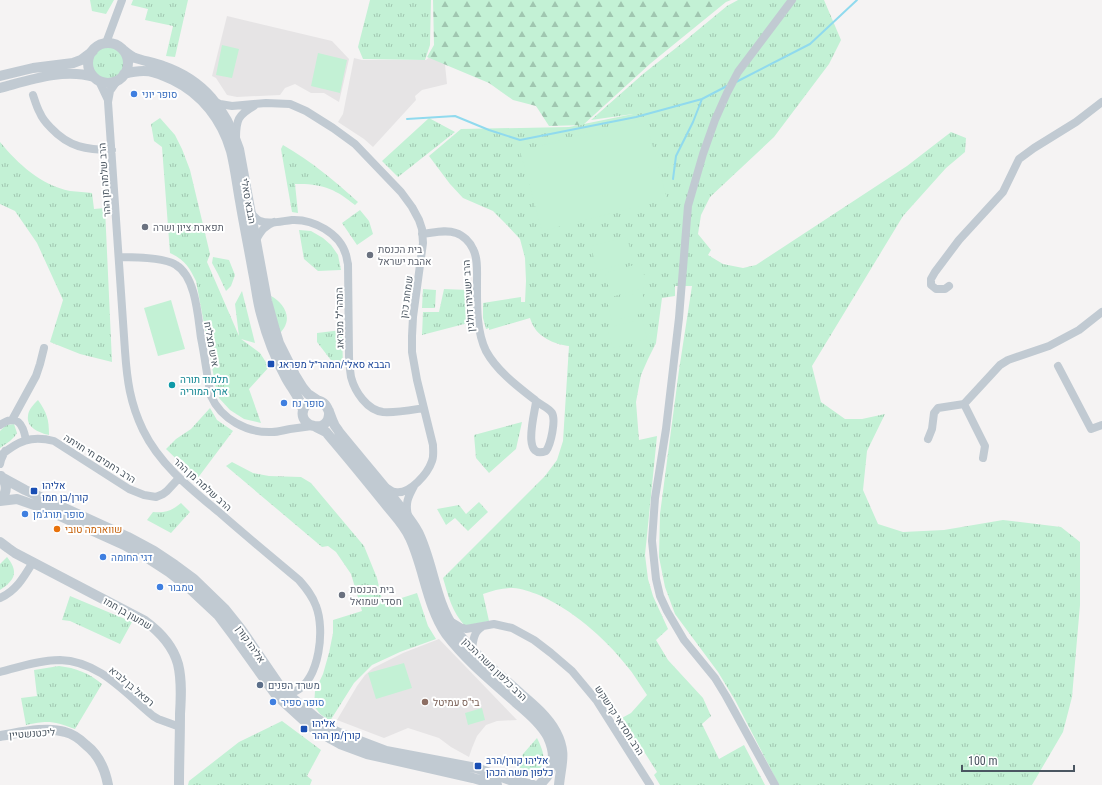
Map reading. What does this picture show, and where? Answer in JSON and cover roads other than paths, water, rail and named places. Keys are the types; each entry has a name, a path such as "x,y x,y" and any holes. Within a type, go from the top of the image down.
{"street":[{"path":"106,44 122,0"},
{"path":"775,785 715,678 684,640 667,611 660,596 656,579 652,541 655,498 666,429 679,318 688,206 703,154 715,120 727,93 738,72 792,0"},
{"path":"0,76 34,68 73,63 81,60 101,45 112,44 123,50 128,62 127,68 110,91 108,102"},
{"name":"הבבא סאלי","path":"123,50 133,57 163,66 190,79 202,88 225,116 236,138 242,160 267,301 279,343 303,388 308,394 317,400"},
{"path":"93,51 88,61 91,72 102,86 108,102"},
{"name":"הבבא סאלי","path":"120,78 141,70 160,74 185,87 204,102 215,115 231,151 258,302 266,333 271,347 301,403 303,413"},
{"path":"0,88 53,75 74,73 83,74 105,82 111,82 120,78"},
{"path":"33,95 40,114 58,135 71,144 81,147 96,150 112,150"},
{"name":"שמחת כהן","path":"214,101 220,104 232,106 266,103 290,104 306,111 355,144 401,192 419,220 423,243 413,317 412,352 434,453 433,460 427,471 408,496 406,509 409,519"},
{"name":"הרב שלמה מן ההר","path":"108,102 126,363 130,394 140,425 161,459 179,478 299,580 313,598 320,620 321,633 317,662 306,683 296,691 287,693"},
{"path":"949,286 946,289 936,289 931,285 931,279 959,240 1003,192 1019,159 1076,122 1102,102"},
{"path":"236,138 237,122 248,109 256,104"},
{"name":"המהר\"ל מפראג","path":"251,213 261,221 275,222 293,220 313,223 321,226 338,239 347,255 348,264 350,370 354,386 361,397 376,410 384,412 424,408"},
{"path":"256,240 261,231 268,225 275,222"},
{"name":"הרב ישעיהו דולגין","path":"422,234 447,231 456,233 466,238 474,249 477,263 479,326 485,349 499,370 536,402 551,412 553,416 551,442 546,451 543,452 535,450 530,439 536,402"},
{"name":"איש מצליח","path":"118,256 150,258 166,261 175,264 182,270 195,298 211,396 220,411 236,423 263,432 314,426"},
{"path":"928,439 932,429 934,413 938,408 964,404 1000,365 1008,360 1054,344 1079,330 1102,312"},
{"path":"12,420 36,376 44,348"},
{"path":"1058,366 1090,429 1102,425"},
{"path":"291,429 303,413 308,403 317,400 321,401 325,404 329,411 329,415 326,422 320,426 314,426 306,422 303,413"},
{"path":"964,404 985,446 983,458"},
{"name":"הרב כלפון משה הכהן","path":"329,411 339,432 383,485 418,532 423,543 443,606 450,621 462,639 477,655 538,709 552,725 559,739 563,758 559,785"},
{"path":"0,425 8,420 18,421 22,425 26,440"},
{"name":"הרב כלפון משה הכהן","path":"314,426 326,432 398,520 409,536 418,559 434,611 448,636 470,662 531,716 544,730 552,748 553,758 552,768 545,780 540,785"},
{"name":"הרב רחמים חי חויתה","path":"3,453 17,444 34,438 54,441 129,488 150,497 156,497 163,494 179,478"},
{"path":"0,464 3,453"},
{"path":"0,501 6,492 5,482 1,475"},
{"name":"אליהו קורן","path":"1,475 25,490 128,537 175,564 194,579 225,609 241,629 276,681 287,693 326,725 342,734 386,751 476,768 514,781 540,785"},
{"path":"383,485 394,492 402,492 416,484"},
{"name":"אליהו קורן","path":"0,501 17,500 40,507 124,545 169,572 187,586 218,615 276,695 305,722 331,739 367,754 473,778 496,785"},
{"name":"שמעון בן חמו","path":"0,542 33,562 132,613 145,621 162,635 174,654 178,664 181,684 179,785"},
{"path":"0,598 10,592 23,579 33,562"},
{"name":"הרב חסדאי קרשקש","path":"450,621 466,629 494,624 503,625 522,632 551,652 572,671 597,701 650,785"},
{"path":"472,649 474,635 479,628 487,625"},
{"name":"רפאל בן לביא","path":"0,672 50,661 69,661 89,666 104,674 153,716 180,727"},
{"name":"ליכטנשטיין","path":"0,736 51,730 65,732 75,736 97,756 104,770 108,785"}],"waterway":[{"path":"736,82 810,44 857,0"},
{"path":"673,179 676,156 693,122 702,99 727,86"},
{"path":"407,119 455,116 489,130 520,140 636,117 702,99"}],"place":[{"name":"סופר יוני","path":"134,94"},
{"name":"תפארת ציון ושרה","path":"145,227"},
{"name":"בית הכנסת אהבת ישראל","path":"370,255"},
{"name":"הבבא סאלי/המהר״ל מפראג","path":"271,364"},
{"name":"תלמוד תורה ארץ המוריה","path":"172,385"},
{"name":"סופר נח","path":"284,403"},
{"name":"אליהו קורן/בן חמו","path":"34,491"},
{"name":"סופר תורג'מן","path":"25,514"},
{"name":"שווארמה טובי","path":"57,529"},
{"name":"דגי החומה","path":"103,557"},
{"name":"טמבור","path":"160,587"},
{"name":"בית הכנסת חסדי שמואל","path":"342,595"},
{"name":"משרד הפנים","path":"260,685"},
{"name":"סופר ספיר","path":"273,702"},
{"name":"בי\"ס עמיטל","path":"425,702"},
{"name":"אליהו קורן/מן ההר","path":"304,729"},
{"name":"אליהו קורן/הרב כלפון משה הכהן","path":"478,766"}]}
